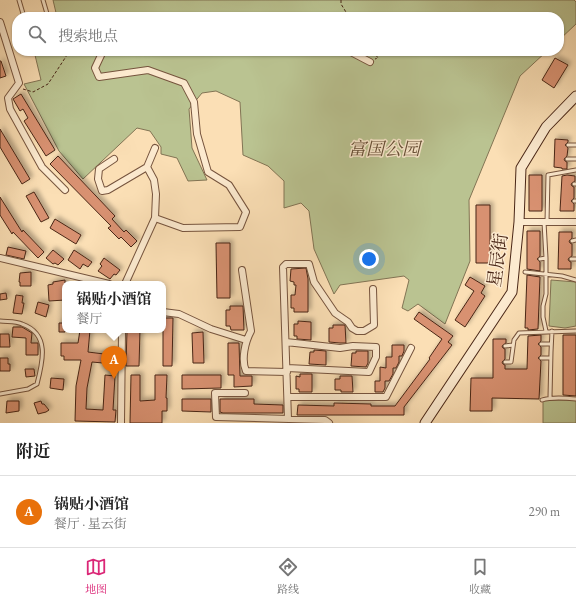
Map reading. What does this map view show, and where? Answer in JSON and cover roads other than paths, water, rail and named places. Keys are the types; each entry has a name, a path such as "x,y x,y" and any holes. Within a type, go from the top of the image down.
{"street":[{"path":"0,22 19,83 8,98 10,109 42,167 65,190"},
{"path":"101,56 95,68 99,77 148,70 184,83 194,102 197,134 208,172 229,185 246,212 240,227 183,228 155,218"},
{"path":"359,56 370,62"},
{"name":"星辰街","path":"425,423 512,292 519,222 521,168 546,127 576,96"},
{"path":"114,159 99,169 98,179 102,191 108,190 147,167 155,148"},
{"path":"126,281 155,218 156,194 154,180 147,167"},
{"path":"519,222 576,222"},
{"path":"0,258 96,281"},
{"path":"288,419 283,267 286,264 308,264 314,282 335,313 348,322 352,328 357,331 364,331 374,326 374,289"},
{"path":"242,270 251,331 246,340 244,366 246,371 287,370 369,372 376,357 376,347 353,346 340,348 286,342"},
{"path":"166,312 179,314 211,329 246,340"},
{"path":"121,423 122,333"},
{"path":"288,397 386,397 411,348"},
{"path":"245,393 215,393 216,417 326,420 329,423"},
{"path":"432,413 432,423"}],"lane":[{"path":"19,0 23,12"},
{"path":"43,0 47,12"},
{"path":"568,145 576,145"},
{"path":"567,159 576,159"},
{"path":"546,331 544,300 548,175 576,170"},
{"path":"542,183 548,183"},
{"path":"542,202 547,202"},
{"path":"540,239 546,239"},
{"path":"540,259 546,258"},
{"path":"525,272 562,276 576,280"},
{"path":"540,284 545,284"},
{"path":"539,300 544,300"},
{"path":"538,317 544,317"},
{"path":"0,321 21,323 35,331 42,346 42,364 37,384 28,389 0,394"},
{"path":"550,397 552,331"},
{"path":"505,362 511,362 514,340 519,333 576,331"},
{"path":"541,344 551,344"},
{"path":"506,346 513,345"},
{"path":"541,358 550,358"},
{"path":"542,400 550,397 576,399"}],"place":[{"name":"锅贴小酒馆","path":"114,379"}],"park label":[{"name":"富国公园","path":"384,148"}]}
